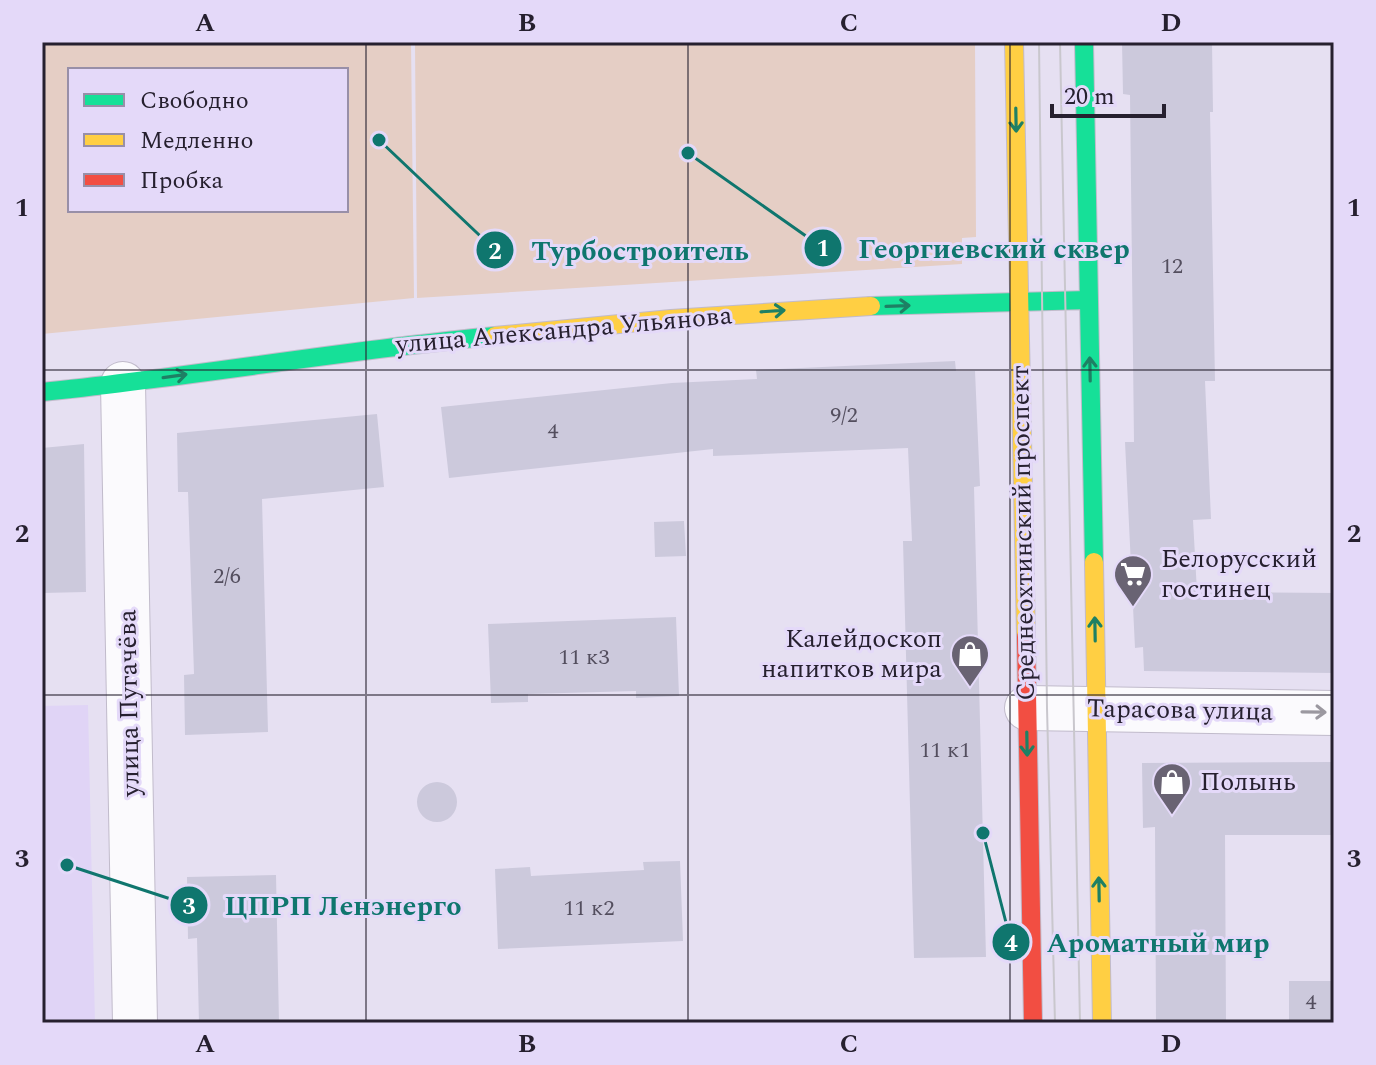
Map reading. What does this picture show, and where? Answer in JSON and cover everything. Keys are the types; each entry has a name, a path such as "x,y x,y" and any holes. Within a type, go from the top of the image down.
{"main road":[{"name":"Среднеохтинский проспект","path":"1014,42 1033,1023"},
{"path":"1084,42 1102,1023"},
{"name":"улица Александра Ульянова","path":"42,392 123,384 405,344 608,325 820,308 1088,300"}],"street":[{"name":"улица Пугачёва","path":"123,384 135,1023"},
{"name":"Тарасова улица","path":"1027,708 1334,713"}],"shaded area":[{"path":"42,42 411,42 414,298 42,334"},
{"path":"415,42 975,42 976,237 962,238 962,264 417,298"},
{"path":"88,705 95,1023 42,1023 42,706"}],"building":[{"path":"1122,42 1212,42 1213,112 1210,112 1215,381 1205,381 1211,519 1193,520 1197,592 1334,593 1334,673 1144,671 1143,647 1135,648 1125,442 1134,442 1130,95 1123,94"},
{"path":"955,361 956,371 975,371 980,486 974,487 986,957 914,958 903,541 912,541 908,448 713,456 713,449 449,478 441,407 672,383 757,379 756,370"},
{"path":"377,414 384,487 262,499 268,732 185,735 184,675 194,674 188,492 178,492 177,433"},
{"path":"84,444 86,592 42,593 42,448"},
{"path":"684,521 686,556 655,557 654,522"},
{"path":"676,617 679,696 636,698 636,691 528,694 528,702 491,703 488,624"},
{"path":"1334,762 1334,835 1225,835 1226,1023 1156,1023 1155,827 1143,828 1142,763"},
{"path":"437,782 451,788 457,802 451,816 437,822 423,816 417,802 423,788"},
{"path":"680,861 683,941 498,949 495,869 530,867 531,876 644,870 643,862"},
{"path":"276,875 279,1023 199,1023 197,938 188,939 187,877"},
{"path":"1289,981 1334,981 1334,1023 1289,1023"}],"tram line":[{"path":"1039,42 1047,708 1055,1023"},
{"path":"1060,42 1080,1023"}],"traffic: fast":[{"path":"1084,42 1094,562"},
{"path":"871,306 1088,300"},
{"path":"42,392 495,336"}],"traffic: slow":[{"path":"1014,42 1026,637"},
{"path":"495,336 671,319 871,306"},
{"path":"1094,562 1102,1023"}],"traffic: jam":[{"path":"1026,637 1033,1023"}],"place":[{"name":"Турбостроитель","path":"379,140"},
{"name":"Георгиевский сквер","path":"688,153"},
{"name":"Белорусский гостинец","path":"1133,608"},
{"name":"Калейдоскоп напитков мира","path":"970,688"},
{"name":"Полынь","path":"1172,816"},
{"name":"Ароматный мир","path":"983,833"},
{"name":"ЦПРП Ленэнерго","path":"67,865"}]}
